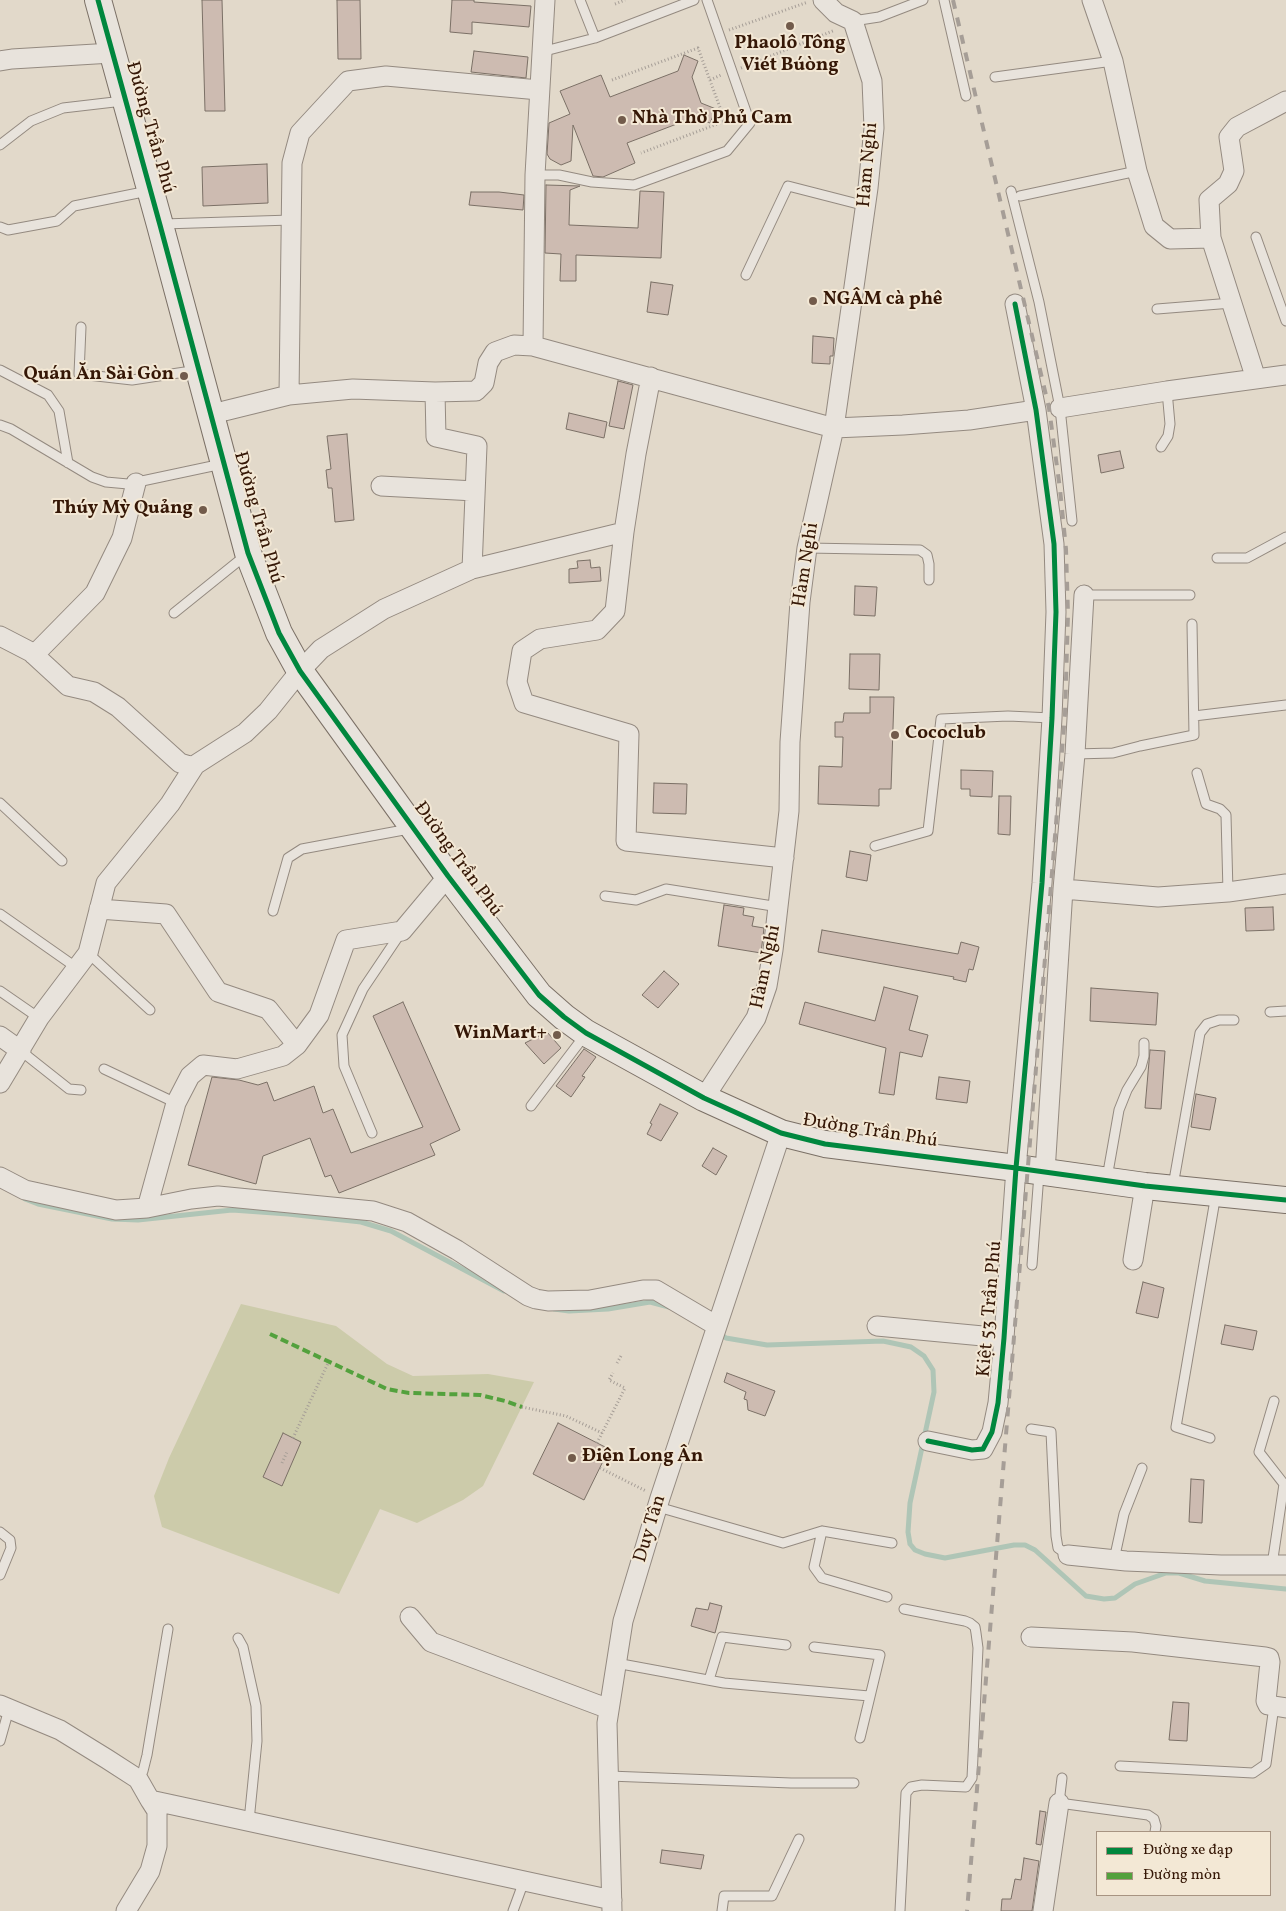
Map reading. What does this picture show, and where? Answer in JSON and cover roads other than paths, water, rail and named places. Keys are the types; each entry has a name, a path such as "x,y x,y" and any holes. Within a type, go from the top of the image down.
{"street":[{"name":"Đường Trần Phú","path":"98,0 212,414 248,554 279,632 300,671 448,876 539,995 586,1033 704,1098 781,1133 825,1144 1034,1170 1173,1190 1286,1200"},
{"path":"533,346 535,175 545,0"},
{"path":"823,0 836,13 853,21"},
{"path":"1092,0 1112,61 1137,171 1154,226 1170,239 1211,238"},
{"name":"Hàm Nghi","path":"704,1098 756,1018 767,986 779,907 789,811 794,676 800,602 807,548 834,428 866,206 874,128 872,81 853,21"},
{"path":"0,61 112,53"},
{"path":"289,395 292,163 300,133 348,81 386,76 539,90"},
{"path":"1256,379 1211,238 1209,200 1228,184 1234,171 1229,137 1237,127 1286,101"},
{"path":"1015,304 1036,410 1054,544 1056,612 1042,883 1034,1170"},
{"path":"212,414 289,395 353,389 435,392 476,391 484,383 488,362 495,352 514,345 533,346 834,428 969,420 1036,410"},
{"path":"1060,408 1167,390 1286,375"},
{"path":"651,377 636,454 624,532 615,611 597,630 540,640 522,651 516,682 524,703 629,734 626,842 784,858"},
{"path":"435,392 436,437 477,446 472,568"},
{"path":"34,655 95,593 122,538 136,483"},
{"path":"381,486 475,491"},
{"path":"0,636 34,655 68,686 94,692 118,707 180,763 190,766 245,733 268,711 300,671 321,649 384,609 472,568 624,532"},
{"path":"1034,1170 1075,754 1084,595"},
{"path":"0,1083 40,1018 88,953 106,883 170,804 195,764"},
{"path":"147,1208 176,1103 190,1076 203,1065 237,1069 283,1056 296,1045 319,1015 346,940 402,931 448,876"},
{"path":"1063,889 1158,897 1228,892 1286,884"},
{"path":"99,909 166,914 218,992 268,1009 296,1045"},
{"path":"0,1036 21,1051"},
{"name":"Duy Tân","path":"612,1905 607,1724 623,1621 715,1330 781,1133"},
{"name":"Kiệt 53 Trần Phú","path":"928,1441 972,1450 983,1449 992,1432 998,1403 1004,1338 1034,1170"},
{"path":"0,1177 25,1190 116,1210 147,1208 190,1199 218,1196 373,1212 407,1222 457,1250 528,1296 536,1299 548,1301 590,1300 643,1290 656,1290 715,1330"},
{"path":"1132,1260 1145,1186"},
{"path":"877,1326 1004,1338"},
{"path":"1068,1555 1114,1560 1221,1565 1279,1565"},
{"path":"410,1617 431,1642 609,1709"},
{"path":"1031,1637 1133,1642 1265,1656 1269,1658 1270,1662 1266,1701 1268,1705 1280,1707"},
{"path":"5,1707 60,1730 138,1779 157,1811 157,1846 150,1871 126,1911"},
{"path":"150,1800 524,1881 612,1905"},
{"path":"1043,1911 1059,1803"}],"lane":[{"path":"580,0 595,38"},
{"path":"541,52 595,38 694,0"},
{"path":"535,175 559,175 592,182 634,185 726,151 750,122 707,0"},
{"path":"853,21 879,17 922,0"},
{"path":"944,0 966,96"},
{"path":"995,77 1112,61"},
{"path":"0,145 31,121 63,108 126,101"},
{"path":"1020,196 1137,171"},
{"path":"746,275 788,186 866,206"},
{"path":"0,227 8,230 57,221 74,206 150,191"},
{"path":"1011,191 1039,302 1060,408 1072,521"},
{"path":"160,224 291,220"},
{"path":"1256,238 1286,321"},
{"path":"1157,309 1232,303"},
{"path":"82,327 79,374 132,380 199,370"},
{"path":"0,370 48,396 59,411 68,463"},
{"path":"1161,447 1168,436 1170,424 1167,390"},
{"path":"0,425 11,429 92,477 106,482 136,483 224,463"},
{"path":"1217,558 1247,558 1286,537"},
{"path":"807,548 920,550 927,555 929,580"},
{"path":"174,613 248,554"},
{"path":"1084,595 1190,596"},
{"path":"1075,754 1113,753 1194,736 1192,624"},
{"path":"1194,716 1286,708"},
{"path":"875,846 928,831 941,719 1008,716 1052,718"},
{"path":"1197,772 1206,804 1220,809 1226,815 1228,892"},
{"path":"0,803 62,861"},
{"path":"273,911 288,858 302,849 414,828"},
{"path":"605,896 636,900 666,889 779,907"},
{"path":"0,914 77,968"},
{"path":"372,1133 344,1066 342,1035 362,989 402,931"},
{"path":"88,953 150,1010"},
{"path":"0,991 40,1018"},
{"path":"1270,1012 1286,1012"},
{"path":"1173,1190 1200,1033 1207,1024 1219,1020 1234,1020"},
{"path":"531,1106 586,1033"},
{"path":"1107,1181 1120,1110 1127,1090 1141,1067 1144,1056 1144,1043"},
{"path":"21,1051 69,1090 80,1090"},
{"path":"104,1069 176,1103"},
{"path":"1032,1265 1034,1170"},
{"path":"1210,1438 1176,1427 1216,1194"},
{"path":"1274,1401 1259,1452 1284,1484 1279,1565"},
{"path":"1031,1429 1051,1432 1056,1536 1058,1548 1068,1555"},
{"path":"1114,1560 1124,1514 1142,1468"},
{"path":"659,1503 784,1544 822,1531 892,1543"},
{"path":"822,1531 814,1567 822,1578 887,1597"},
{"path":"0,1532 10,1540 11,1548 0,1575"},
{"path":"900,1911 906,1793 911,1787 922,1784 966,1787 972,1778 978,1648 975,1628 965,1620 904,1609"},
{"path":"138,1779 143,1771 147,1755 168,1628"},
{"path":"709,1680 722,1636 786,1645"},
{"path":"238,1638 243,1646 256,1706 257,1741 249,1821"},
{"path":"814,1647 880,1655 860,1738"},
{"path":"616,1663 709,1680 869,1696"},
{"path":"0,1741 5,1707"},
{"path":"1120,1766 1253,1773 1266,1764 1280,1707"},
{"path":"609,1776 790,1783 854,1783"},
{"path":"1062,1778 1059,1803 1148,1814 1154,1819 1155,1831"},
{"path":"722,1911 724,1896 772,1896 798,1839"},
{"path":"513,1911 524,1881"}],"waterway":[{"path":"25,1199 38,1204 112,1219 138,1220 232,1210 361,1222 391,1231 504,1291"},
{"path":"554,1309 569,1311 608,1309 650,1302 669,1307"},
{"path":"719,1333 726,1338 767,1345 883,1341 911,1347 924,1356 933,1370 934,1392 910,1503 908,1532 910,1544 915,1550 945,1558 1014,1545 1025,1545 1035,1550 1086,1596 1104,1599 1115,1598 1135,1584 1166,1573 1179,1573 1205,1581 1286,1589"}],"railway":[{"path":"953,0 1049,408 1066,549 1068,614 1065,714 967,1911"}],"place":[{"name":"Phaolô Tông Viét Búòng","path":"790,26"},
{"name":"Nhà Thờ Phủ Cam","path":"622,120"},
{"name":"NGÂM cà phê","path":"813,301"},
{"name":"Quán Ăn Sài Gòn","path":"184,376"},
{"name":"Thúy Mỳ Quảng","path":"203,510"},
{"name":"Cococlub","path":"895,735"},
{"name":"WinMart+","path":"557,1035"},
{"name":"Điện Long Ân","path":"572,1458"}]}
